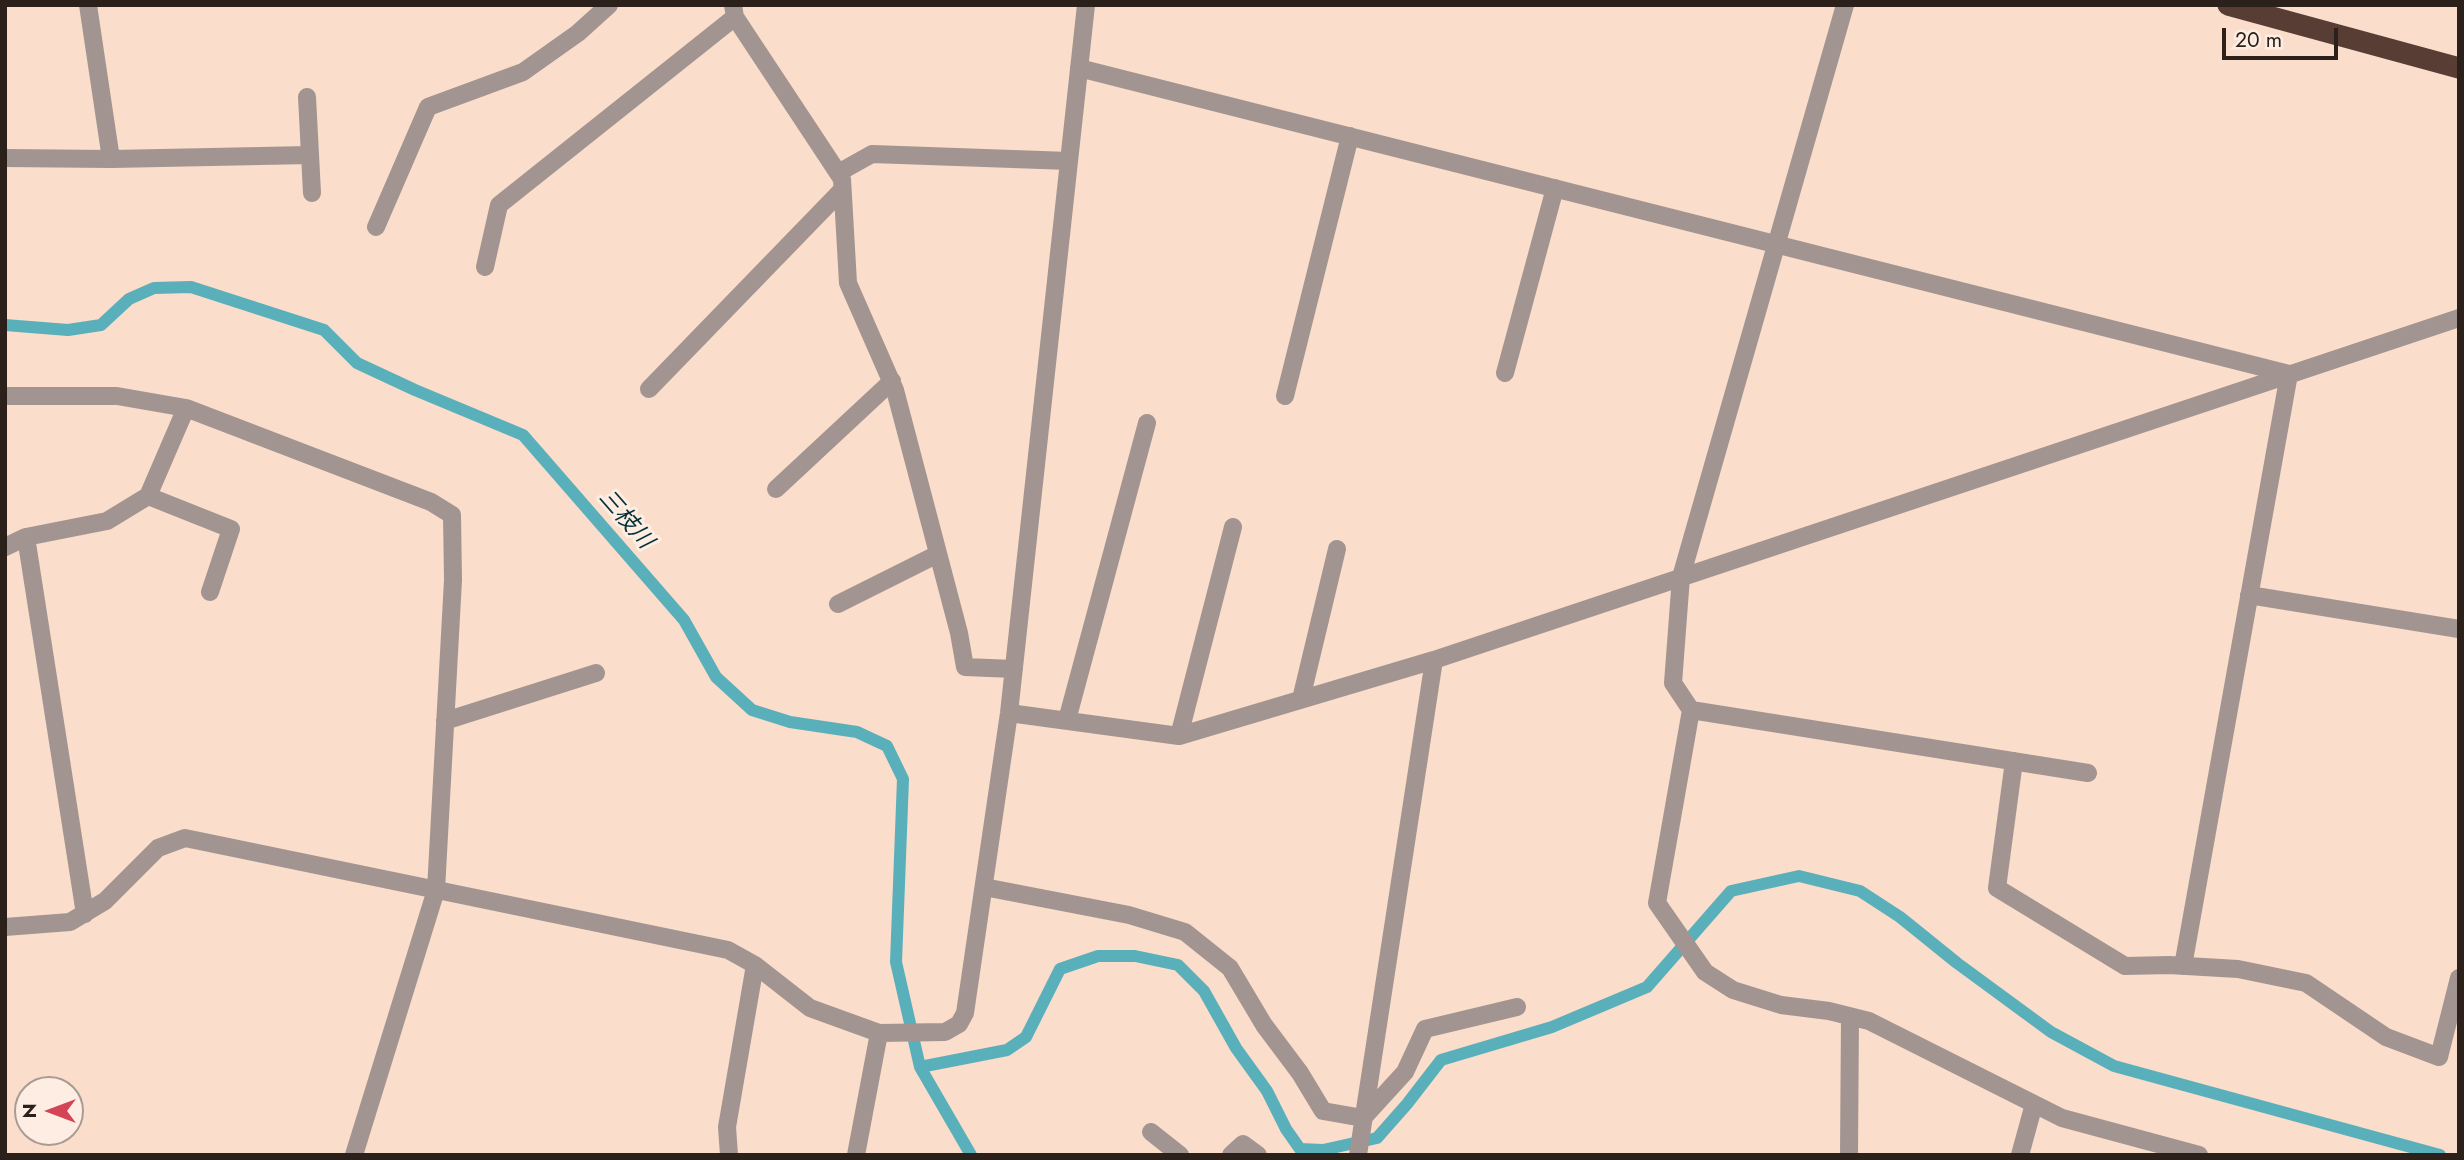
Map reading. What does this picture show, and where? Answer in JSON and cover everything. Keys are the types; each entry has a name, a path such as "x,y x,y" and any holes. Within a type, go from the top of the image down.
{"highway":[{"path":"2228,5 2459,68"}],"street":[{"path":"89,5 111,159"},
{"path":"376,227 428,107 523,72 578,33 609,5"},
{"path":"5,928 70,922 105,901 158,848 186,838 728,950 755,965 810,1008 879,1033 945,1032 959,1024 965,1013 1009,713 1086,5"},
{"path":"1845,5 1681,577 1673,683 1691,710 1657,903 1705,972 1734,990 1781,1006 1829,1011 1869,1021 2062,1118 2199,1155"},
{"path":"485,267 499,205 734,11 840,182 848,283 892,382 960,633 965,667 1014,669"},
{"path":"1079,68 2289,374"},
{"path":"307,97 312,193"},
{"path":"1285,396 1350,136"},
{"path":"649,389 840,182 872,154 1069,160"},
{"path":"5,158 310,155"},
{"path":"1505,373 1555,188"},
{"path":"1009,713 1179,736 1434,660 2459,318"},
{"path":"2183,966 2289,374"},
{"path":"776,489 892,382"},
{"path":"5,396 117,396 186,408 431,502 452,515 453,580 436,890 354,1155"},
{"path":"5,547 26,537 107,521 148,496 186,408"},
{"path":"1067,720 1147,423"},
{"path":"148,496 231,529 210,592"},
{"path":"1179,736 1233,527"},
{"path":"26,537 85,914"},
{"path":"1301,699 1337,549"},
{"path":"838,604 938,554"},
{"path":"2249,595 2459,629"},
{"path":"1358,1155 1434,660"},
{"path":"445,721 596,673"},
{"path":"1691,710 2088,773"},
{"path":"2014,761 1997,888 2125,966 2238,969 2306,983 2386,1037 2439,1057 2459,978"},
{"path":"984,887 1129,915 1185,932 1230,968 1323,1111 1363,1118"},
{"path":"729,1155 727,1127 755,965"},
{"path":"1363,1118 1405,1072 1425,1029 1517,1007"},
{"path":"1849,1155 1850,1016"},
{"path":"856,1155 879,1033"},
{"path":"2020,1155 2034,1104"},
{"path":"1151,1132 1181,1155"},
{"path":"1231,1155 1243,1144 1258,1155"}],"waterway":[{"name":"三枝川","path":"5,325 68,330 101,325 129,299 154,288 191,287 324,330 357,363 523,435 684,620 716,677 752,710 790,722 857,732 887,746 903,779 896,962 920,1067 971,1155"},
{"path":"920,1067 1007,1050 1026,1037 1060,969 1098,956 1135,956 1178,965 1204,991 1236,1048 1267,1091 1286,1129 1300,1149 1323,1150 1377,1138 1441,1060 1552,1027 1647,987 1731,891 1799,876 1860,891 1900,917 2051,1032 2114,1066 2440,1155"}]}
